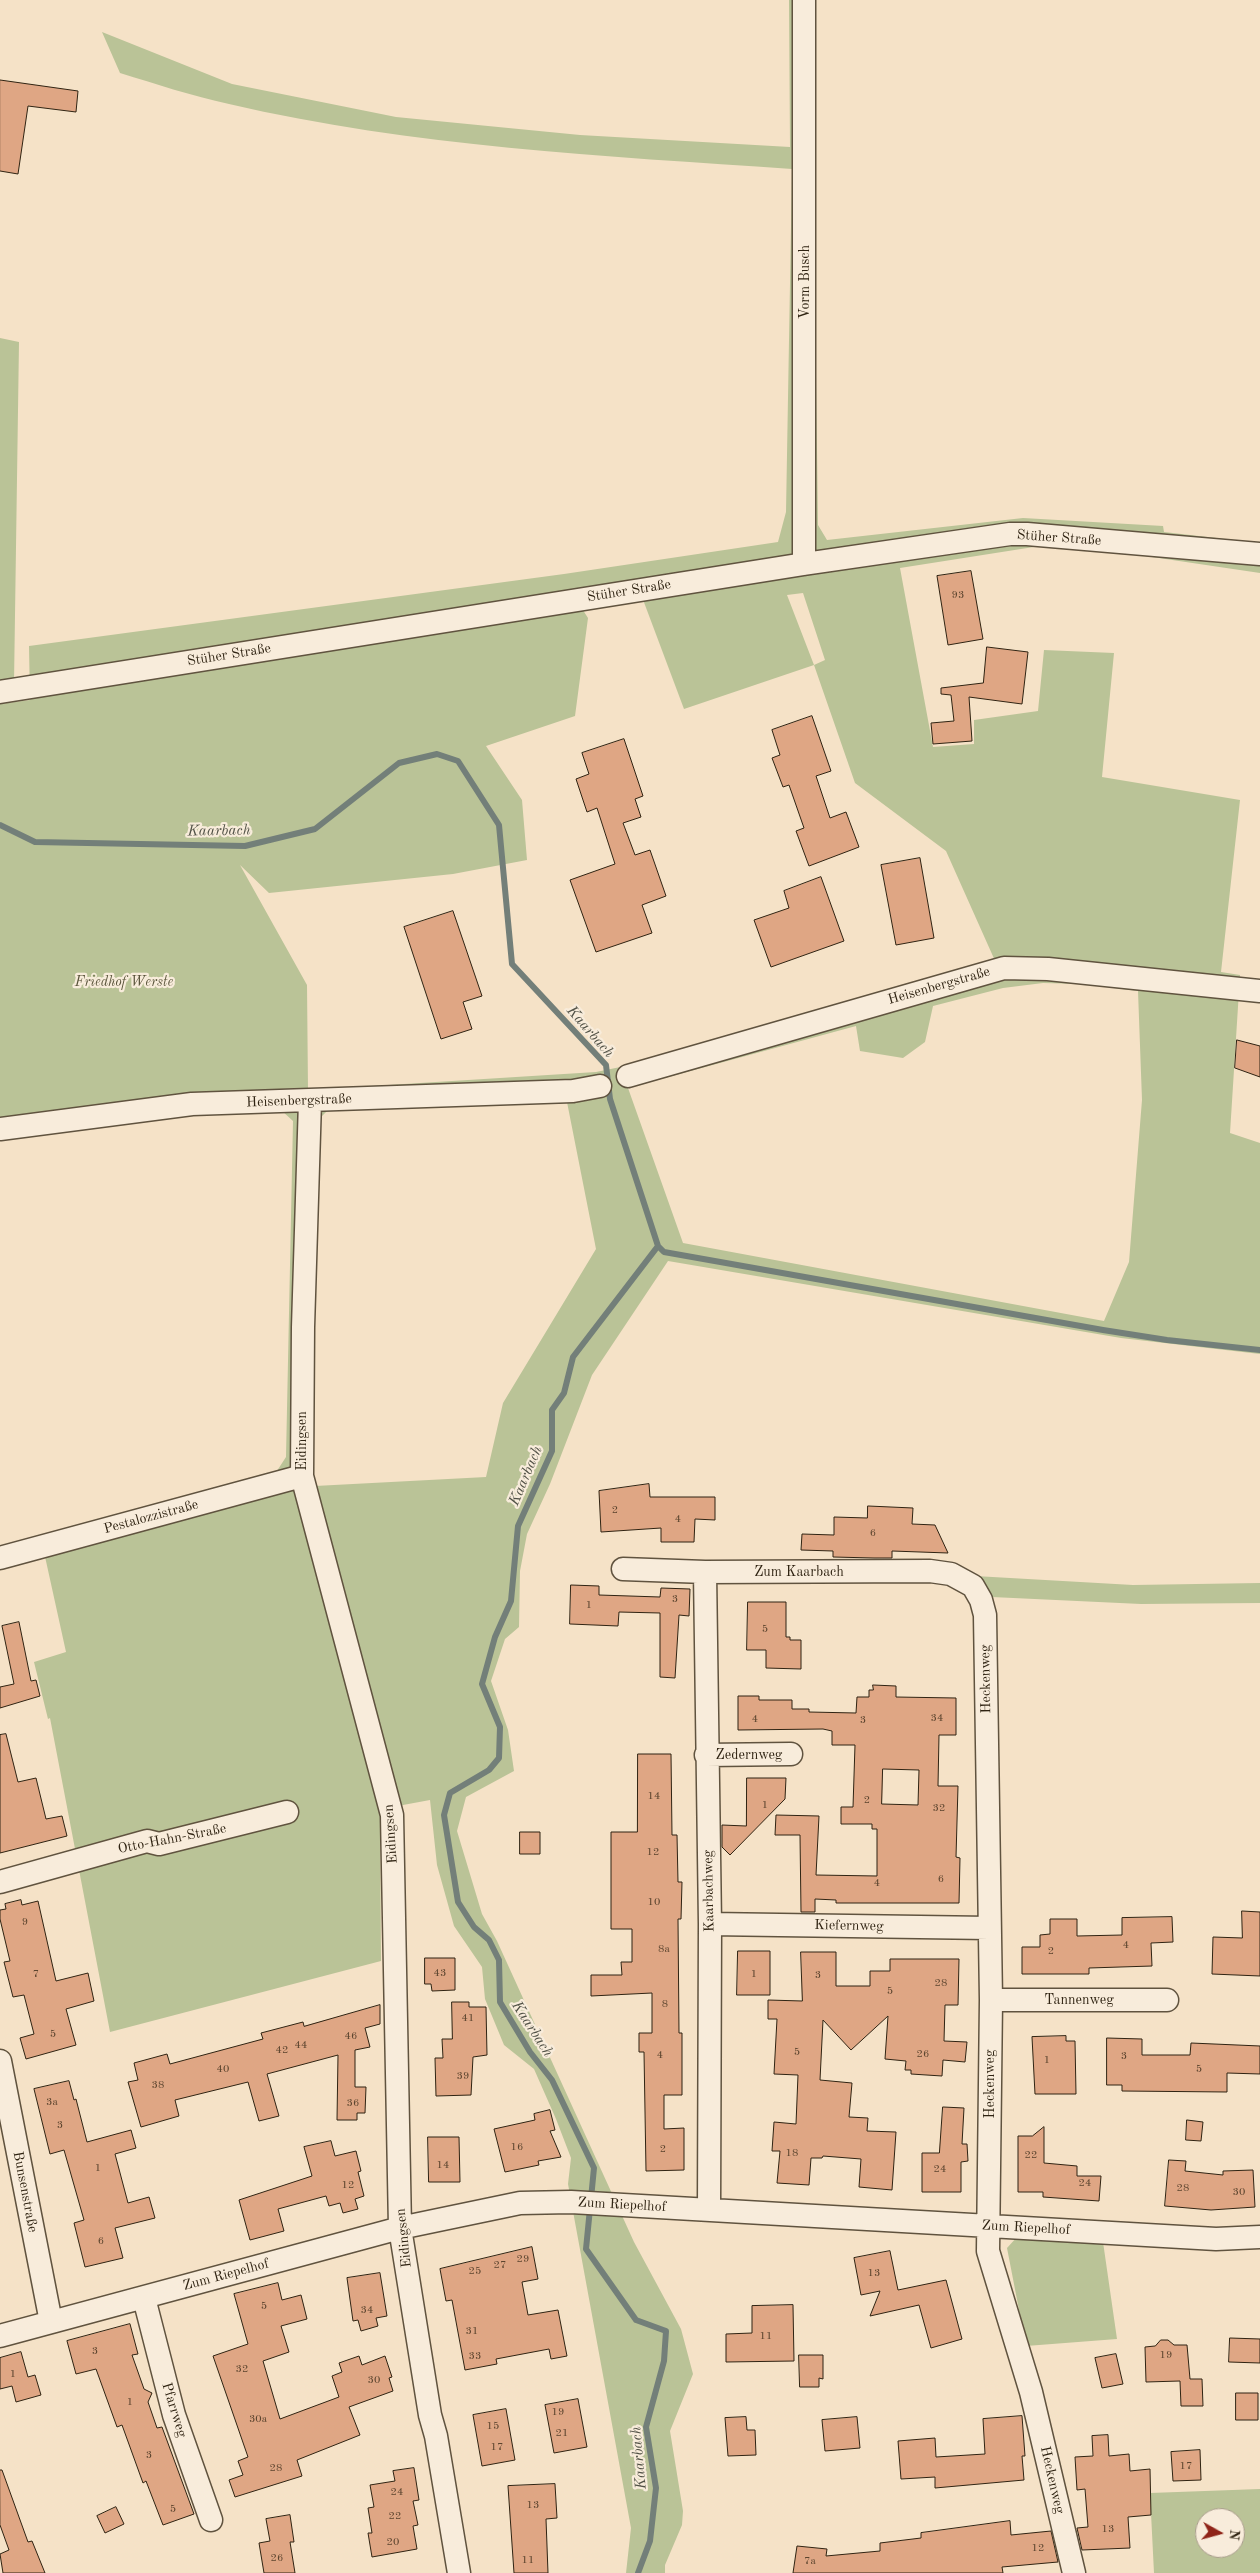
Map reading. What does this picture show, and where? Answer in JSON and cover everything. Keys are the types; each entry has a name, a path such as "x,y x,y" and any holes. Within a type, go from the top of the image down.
{"street":[{"name":"Vorm Busch","path":"804,0 804,564"},
{"name":"Stüher Straße","path":"0,692 804,564 1027,534 1260,554"},
{"name":"Heisenbergstraße","path":"628,1076 1004,968 1048,969 1260,991"},
{"name":"Heisenbergstraße","path":"0,1129 192,1104 573,1091 600,1086"},
{"name":"Eidingsen","path":"310,1101 303,1327 302,1476 392,1815 400,2228 430,2415 436,2436 459,2573"},
{"name":"Pestalozzistraße","path":"0,1558 302,1476"},
{"name":"Zum Kaarbach","path":"622,1569 705,1572 930,1571 950,1574 973,1586"},
{"name":"Kaarbachweg","path":"705,1572 706,1755 710,1924 709,2210"},
{"name":"Heckenweg","path":"973,1586 982,1600 986,1643 991,2000 990,2226 988,2251 1031,2392 1074,2573"},
{"name":"Zedernweg","path":"706,1755 791,1754"},
{"name":"Otto-Hahn-Straße","path":"0,1882 147,1841 159,1844 287,1812"},
{"name":"Kiefernweg","path":"710,1924 989,1928"},
{"name":"Tannenweg","path":"991,2000 1167,2000"},
{"name":"Bunsenstraße","path":"0,2061 51,2322"},
{"name":"Zum Riepelhof","path":"0,2336 400,2228 520,2203 571,2202 1216,2239 1260,2236"},
{"name":"Pfarrweg","path":"144,2298 174,2415 211,2520"}],"green space":[{"name":"Friedhof Werste","path":"789,0 811,0 818,525 827,540 1023,518 1163,526 1164,532 1260,543 1260,573 1125,553 1040,546 900,568 933,747 974,744 974,720 1038,711 1044,650 1114,653 1102,777 1240,800 1221,972 1240,975 1230,1133 1260,1143 1260,1354 1121,1338 668,1261 592,1375 550,1484 527,1534 520,1571 519,1627 505,1639 491,1681 508,1730 514,1771 466,1797 457,1831 482,1914 497,1941 634,2242 681,2329 693,2374 670,2431 683,2511 682,2525 665,2565 665,2573 626,2573 631,2528 568,2184 571,2158 534,2069 504,2045 485,1999 482,1967 454,1926 437,1865 430,1800 403,1805 380,1815 381,1961 110,2032 50,1718 48,1719 34,1662 66,1652 44,1552 273,1477 286,1457 293,1121 281,1110 189,1114 128,1120 0,1141 0,704 30,700 29,646 564,574 778,542 786,512 792,169 509,148 438,140 298,119 201,97 120,73 102,32 232,84 396,117 580,135 790,147","holes":["803,593 825,660 814,665 787,595","642,597 684,709 814,665 855,783 946,851 996,963 635,1064 596,1072 308,1090 307,985 240,865 269,893 453,874 527,860 522,800 486,746 575,716 588,618 581,607","1043,983 1082,984 1138,991 1142,1100 1129,1262 1104,1321 683,1243 628,1088 856,1026 860,1051 903,1058 925,1042 933,1006 1003,988","566,1097 596,1249 503,1403 486,1477 315,1486 312,1473 318,1120 330,1108"]},
{"path":"0,338 19,342 14,683 0,685"},
{"path":"975,1576 1133,1585 1260,1583 1260,1603 1141,1604 992,1597"},
{"path":"1017,2237 1103,2242 1117,2339 1026,2346 1007,2248"},
{"path":"1260,2489 1260,2573 1154,2573 1150,2493"}],"building":[{"path":"0,80 78,91 76,112 28,106 18,174 0,171"},
{"path":"971,571 983,639 948,645 937,576"},
{"path":"987,647 1028,652 1022,704 969,697 972,741 933,744 931,723 954,721 951,695 941,694 941,688 983,683"},
{"path":"812,716 831,771 816,776 830,818 846,812 859,847 809,866 796,831 804,828 789,785 783,787 772,758 780,755 772,730"},
{"path":"624,739 643,796 635,799 641,817 623,823 635,855 650,850 666,896 642,905 652,933 596,952 570,880 615,864 597,808 587,812 576,779 589,774 582,753"},
{"path":"920,858 934,938 896,945 881,865"},
{"path":"821,877 844,941 771,967 754,920 789,908 784,891"},
{"path":"453,911 482,996 463,1002 472,1029 441,1039 404,927"},
{"path":"1237,1040 1260,1046 1260,1077 1235,1068"},
{"path":"649,1484 650,1497 715,1497 715,1520 695,1519 694,1542 661,1542 661,1528 601,1532 599,1491"},
{"path":"868,1506 913,1508 912,1524 935,1525 948,1553 892,1551 892,1558 874,1558 833,1557 833,1551 801,1550 802,1534 834,1535 834,1517 867,1518"},
{"path":"571,1585 599,1586 599,1595 660,1597 661,1588 690,1589 689,1616 679,1615 675,1678 660,1677 660,1613 619,1612 618,1626 570,1624"},
{"path":"748,1602 786,1602 786,1637 790,1637 790,1640 801,1640 801,1669 766,1668 766,1650 747,1650"},
{"path":"19,1622 31,1681 36,1680 40,1696 0,1708 0,1687 14,1684 2,1626"},
{"path":"873,1685 896,1686 896,1697 956,1698 956,1735 939,1735 938,1786 958,1786 956,1857 960,1858 959,1903 836,1903 836,1900 815,1899 815,1912 801,1912 800,1835 775,1835 776,1815 819,1816 816,1875 877,1876 877,1829 872,1829 872,1824 841,1824 841,1807 853,1807 855,1745 832,1745 832,1731 823,1729 738,1730 738,1696 759,1696 759,1700 792,1700 792,1709 809,1709 809,1712 856,1713 857,1697 869,1697 869,1690 873,1690","holes":["883,1769 919,1770 918,1805 882,1804"]},
{"path":"6,1734 18,1782 36,1778 46,1819 62,1816 67,1836 0,1853 0,1735"},
{"path":"638,1754 671,1754 672,1835 677,1835 678,1882 682,1882 681,1919 678,1919 679,2033 682,2033 682,2095 664,2095 664,2129 684,2128 684,2170 646,2171 644,2052 639,2052 639,2033 652,2033 652,1993 591,1996 591,1975 622,1975 621,1962 632,1962 632,1929 611,1929 611,1832 637,1832"},
{"path":"747,1778 786,1778 785,1799 730,1855 722,1847 722,1825 746,1826"},
{"path":"520,1832 540,1832 540,1854 520,1854"},
{"path":"21,1900 22,1905 38,1901 56,1981 88,1973 94,2001 66,2009 76,2045 26,2059 20,2038 34,2034 24,1995 13,1997 4,1962 10,1961 0,1919 0,1910 6,1909 5,1904"},
{"path":"1242,1911 1260,1912 1260,1976 1212,1974 1213,1937 1242,1938"},
{"path":"1172,1917 1173,1942 1151,1943 1152,1966 1089,1968 1089,1974 1022,1974 1022,1947 1040,1947 1040,1935 1050,1934 1050,1919 1077,1919 1077,1936 1122,1935 1122,1918"},
{"path":"738,1951 770,1951 770,1995 737,1995"},
{"path":"801,1952 836,1952 836,1986 870,1986 870,1971 890,1971 890,1959 959,1959 958,2005 945,2005 944,2041 967,2042 965,2062 943,2060 942,2076 911,2074 911,2070 905,2070 906,2061 885,2059 888,2016 851,2050 823,2020 820,2080 852,2083 849,2117 868,2118 867,2131 896,2132 892,2190 859,2187 861,2159 823,2156 822,2158 811,2158 809,2185 777,2183 780,2151 772,2151 774,2122 796,2124 798,2075 774,2074 777,2019 768,2019 768,2000 802,2001"},
{"path":"425,1958 455,1958 455,1990 432,1991 431,1984 425,1984"},
{"path":"452,2002 469,2002 469,2007 486,2007 487,2055 473,2057 471,2095 436,2096 435,2058 443,2058 442,2039 452,2039"},
{"path":"380,2005 380,2024 365,2028 370,2047 355,2050 355,2087 366,2087 365,2113 357,2113 357,2120 337,2120 338,2055 267,2074 279,2116 259,2121 248,2082 175,2100 179,2116 141,2127 128,2082 138,2080 134,2063 167,2054 170,2064 263,2039 261,2033 303,2022 304,2026"},
{"path":"1066,2036 1066,2041 1075,2041 1076,2094 1035,2094 1032,2037"},
{"path":"1107,2038 1142,2039 1142,2055 1190,2055 1191,2043 1260,2046 1260,2074 1227,2073 1227,2092 1122,2091 1122,2085 1107,2085"},
{"path":"69,2081 74,2100 76,2099 87,2142 131,2130 136,2148 115,2154 128,2203 149,2197 155,2218 115,2228 123,2258 85,2267 74,2223 84,2220 64,2150 50,2154 34,2089"},
{"path":"943,2107 964,2108 962,2144 967,2144 968,2161 961,2162 961,2192 922,2192 922,2153 939,2153"},
{"path":"550,2110 555,2130 550,2131 561,2157 538,2161 539,2165 505,2172 494,2129 535,2120 534,2114"},
{"path":"1187,2120 1203,2122 1201,2141 1186,2140"},
{"path":"1044,2127 1044,2163 1077,2166 1077,2176 1101,2176 1099,2201 1043,2197 1043,2192 1018,2192 1018,2136 1032,2136"},
{"path":"428,2137 459,2137 460,2182 429,2182"},
{"path":"331,2141 335,2156 356,2151 361,2171 358,2172 364,2196 355,2199 358,2209 343,2213 340,2203 329,2206 326,2196 278,2209 284,2231 250,2240 239,2200 312,2176 304,2147"},
{"path":"1169,2160 1186,2161 1185,2171 1223,2175 1223,2171 1253,2170 1255,2207 1211,2210 1165,2206"},
{"path":"532,2247 538,2279 522,2282 528,2315 558,2310 567,2356 551,2359 549,2349 496,2359 497,2364 465,2370 452,2300 446,2301 440,2269"},
{"path":"890,2251 898,2290 946,2280 962,2339 931,2348 919,2305 870,2316 880,2291 861,2295 854,2258"},
{"path":"380,2273 387,2316 376,2318 378,2326 361,2331 358,2320 353,2321 347,2278"},
{"path":"278,2283 282,2300 301,2295 307,2319 281,2326 289,2352 263,2361 280,2419 339,2397 332,2376 342,2372 339,2363 359,2356 362,2365 385,2356 392,2377 389,2378 393,2391 349,2407 360,2435 297,2460 302,2476 235,2497 229,2480 243,2475 238,2461 248,2457 213,2356 248,2344 234,2294"},
{"path":"793,2305 794,2361 726,2362 726,2334 752,2333 752,2306"},
{"path":"130,2324 138,2354 132,2355 144,2389 152,2393 148,2402 157,2428 162,2427 194,2514 163,2525 146,2481 143,2483 122,2425 117,2427 96,2369 76,2374 67,2341"},
{"path":"1230,2338 1260,2339 1260,2363 1229,2362"},
{"path":"1161,2340 1168,2340 1174,2345 1187,2345 1190,2379 1202,2379 1203,2406 1181,2406 1180,2381 1146,2382 1145,2347 1155,2346"},
{"path":"21,2352 28,2377 35,2375 41,2395 16,2402 12,2386 0,2389 0,2358"},
{"path":"1116,2354 1123,2384 1102,2388 1095,2358"},
{"path":"799,2355 823,2355 823,2379 819,2378 819,2387 800,2387"},
{"path":"1236,2393 1258,2393 1258,2420 1236,2420"},
{"path":"578,2399 587,2447 554,2453 545,2405"},
{"path":"506,2409 515,2460 482,2466 473,2415"},
{"path":"1022,2416 1025,2456 1022,2456 1024,2480 935,2488 935,2477 901,2479 898,2441 935,2438 936,2457 985,2454 983,2419"},
{"path":"746,2417 747,2430 755,2430 756,2455 728,2456 725,2418"},
{"path":"857,2417 860,2448 825,2451 822,2420"},
{"path":"1108,2435 1109,2456 1129,2454 1130,2471 1150,2469 1151,2515 1128,2517 1130,2548 1082,2550 1077,2528 1088,2527 1085,2489 1077,2490 1075,2457 1093,2456 1092,2436"},
{"path":"1200,2450 1201,2480 1173,2481 1171,2452"},
{"path":"414,2468 419,2500 413,2501 418,2525 413,2526 417,2549 372,2557 368,2533 372,2533 368,2508 374,2507 370,2485 395,2481 393,2471"},
{"path":"0,2470 2,2470 28,2542 32,2541 45,2573 3,2573 0,2554 9,2550 0,2525"},
{"path":"555,2484 557,2518 546,2519 548,2573 514,2573 508,2486"},
{"path":"116,2507 124,2524 105,2533 97,2516"},
{"path":"290,2515 294,2542 290,2542 295,2573 264,2573 259,2543 270,2541 266,2519"},
{"path":"1010,2521 1011,2535 1051,2531 1058,2562 1002,2567 1003,2573 793,2573 797,2546 827,2549 826,2556 880,2551 880,2543 921,2538 921,2533"}],"waterway":[{"name":"Kaarbach","path":"0,825 35,842 245,846 315,829 399,763 437,754 458,761 499,825 512,964 606,1065 610,1099 658,1246 573,1357 564,1393 552,1410 552,1451 518,1526 511,1601 495,1637 482,1684 500,1727 499,1758 489,1770 450,1793 444,1815 458,1902 474,1927 489,1940 499,1960 500,2002 530,2052 552,2080 594,2168 586,2249 636,2320 666,2331 664,2361 646,2427 656,2488 650,2541 638,2573"},
{"path":"658,1246 664,1252 1103,1330 1167,1340 1260,1350"}]}
